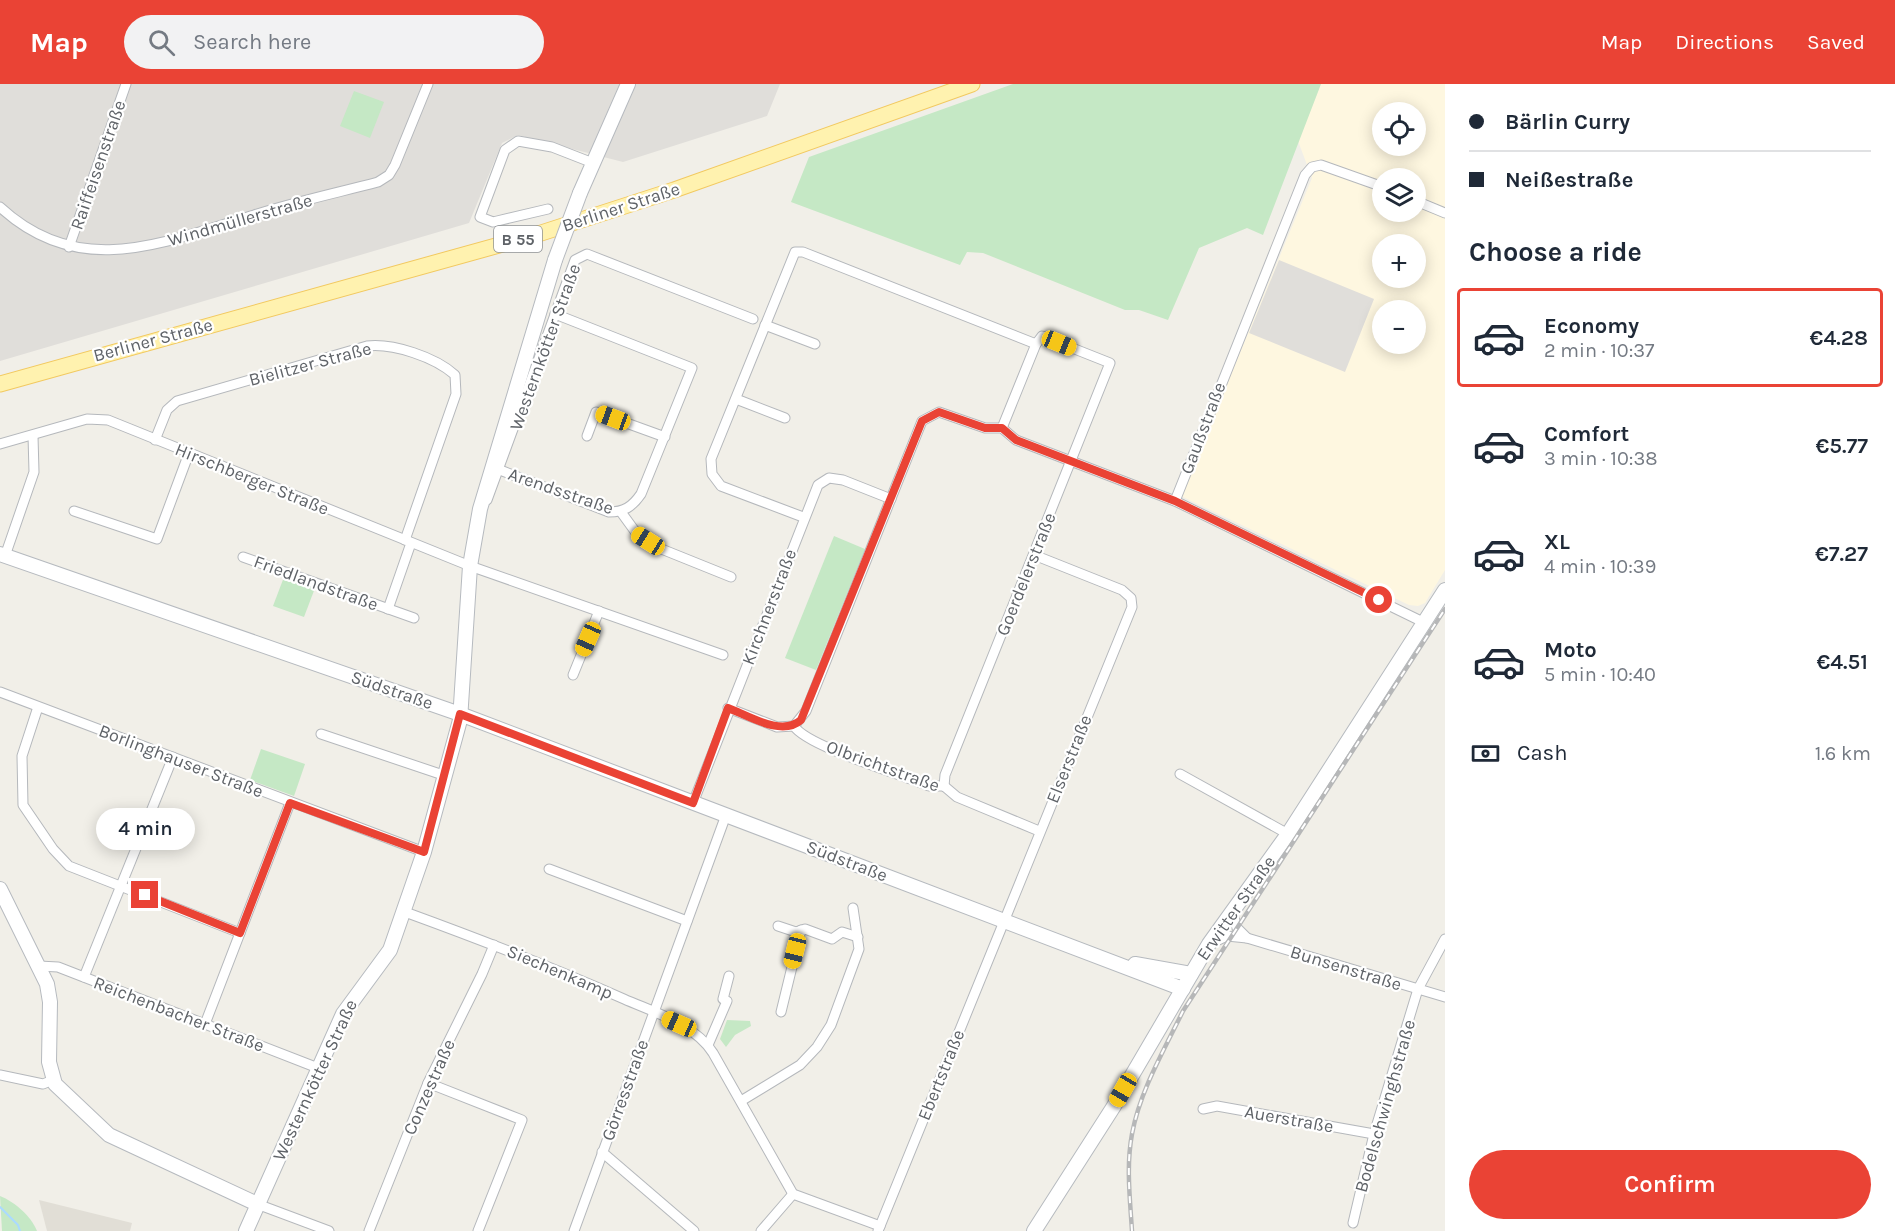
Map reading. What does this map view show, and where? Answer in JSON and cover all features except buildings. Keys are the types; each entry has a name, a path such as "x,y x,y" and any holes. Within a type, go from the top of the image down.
{"main road":[{"name":"Westernkötter Straße","path":"246,1231 343,1014 390,950 405,912 446,776 460,714 470,566 480,509 555,260 580,193 628,84"},
{"name":"Berliner Straße","path":"0,384 54,366 535,235 674,190 972,84"},
{"name":"Berliner Straße","path":"0,375 54,366"},
{"name":"Südstraße","path":"3,555 460,714 1183,989"},
{"name":"Erwitter Straße","path":"1034,1231 1114,1106 1209,944 1288,834 1445,590"},
{"path":"0,889 47,984 50,1002 49,1062 53,1080 109,1135 257,1204"},
{"name":"Südstraße","path":"1118,963 1191,974"}],"street":[{"name":"Raiffeisenstraße","path":"69,247 126,84"},
{"name":"Windmüllerstraße","path":"0,207 35,233 69,247 106,251 143,248 258,213 378,182 389,176 396,165 428,84"},
{"path":"548,209 493,222 480,217 505,150 518,141 552,147 593,163"},
{"name":"Gaußstraße","path":"1175,501 1305,175 1312,167 1333,167 1372,183"},
{"path":"1426,205 1445,213"},
{"path":"803,517 721,486 712,474 711,459 795,252 803,252 1036,344 1002,428"},
{"name":"Westernkötter Straße","path":"480,509 491,496 575,260 587,254 753,319"},
{"name":"Arendsstraße","path":"500,470 609,512 621,512 635,504 641,494 692,368 555,314"},
{"path":"765,325 814,344"},
{"name":"Goerdelerstraße","path":"945,786 945,775 1110,363 1042,336 1036,344"},
{"name":"Bielitzer Straße","path":"154,440 167,410 177,401 367,346 393,346 447,368 455,375 456,394 408,541"},
{"path":"736,399 785,418"},
{"path":"587,436 596,412 665,437"},
{"path":"794,726 806,711 922,421 931,415 948,414 985,428 1002,428 1016,440 1175,501 1425,624"},
{"name":"Hirschberger Straße","path":"0,444 87,418 98,418 470,566 723,655"},
{"path":"3,555 34,472 33,436"},
{"path":"74,511 157,540 189,453"},
{"name":"Kirchnerstraße","path":"693,803 803,517 818,485 829,478 843,480 891,499"},
{"name":"Arendsstraße","path":"621,512 637,534 659,548 731,577"},
{"name":"Friedlandstraße","path":"388,609 408,541"},
{"name":"Elserstraße","path":"1004,920 1132,607 1131,598 1122,590 1034,555"},
{"name":"Friedlandstraße","path":"243,557 414,618"},
{"path":"573,675 599,611"},
{"name":"Borlinghauser Straße","path":"0,692 424,852"},
{"path":"38,707 22,756 23,805 53,849 69,866 240,933"},
{"name":"Olbrichtstraße","path":"728,708 777,727 794,726 804,737 929,786 945,786 957,797 1039,831"},
{"path":"321,734 446,776"},
{"path":"84,977 173,757"},
{"path":"1180,774 1288,834"},
{"path":"205,1024 290,803"},
{"name":"Görresstraße","path":"574,1231 726,815"},
{"path":"549,869 687,921"},
{"path":"741,1101 800,1065 817,1047 831,1025 859,949 853,908"},
{"path":"1232,911 1237,928 1246,938"},
{"name":"Siechenkamp","path":"405,912 494,945 654,1013 679,1024 708,1045 793,1194"},
{"name":"Ebertstraße","path":"879,1228 1004,920"},
{"path":"778,926 796,932 805,929 831,939 843,932 858,937"},
{"path":"781,1012 801,930"},
{"name":"Bunsenstraße","path":"1209,944 1227,936 1246,938 1445,997"},
{"name":"Bodelschwinghstraße","path":"1353,1223 1374,1134 1418,989 1445,939"},
{"name":"Conzestraße","path":"369,1231 428,1083 494,945"},
{"name":"Reichenbacher Straße","path":"39,966 58,967 318,1068"},
{"path":"708,1045 727,1001 723,999 729,976"},
{"path":"0,1075 43,1084 53,1080"},
{"path":"428,1083 522,1120 478,1231"},
{"name":"Auerstraße","path":"1203,1109 1217,1106 1374,1134"},
{"path":"602,1152 694,1231"},
{"path":"761,1231 793,1194 879,1228"},
{"path":"257,1204 329,1231"}],"shaded area":[{"path":"0,84 780,84 767,116 623,162 518,135 502,143 469,223 0,361"},
{"path":"1321,84 1445,84 1445,570 1425,603 1418,606 1409,605 1181,496 1312,178 1298,141"},
{"path":"1279,260 1374,299 1345,372 1249,333"},
{"path":"39,1200 132,1223 130,1231 47,1231"}],"green space":[{"path":"1013,84 1321,84 1263,235 1247,228 1199,248 1168,320 1139,310 1125,310 983,253 967,252 960,265 791,202 809,157"},
{"path":"354,91 384,102 370,138 340,126"},
{"path":"834,536 865,549 816,670 785,658"},
{"path":"284,577 315,588 304,617 273,606"},
{"path":"261,749 305,764 294,796 250,780"},
{"path":"727,1020 750,1021 751,1026 735,1035 726,1047 720,1039"},
{"path":"0,1196 22,1210 37,1231 2,1231"}],"waterway":[{"path":"0,1207 18,1225 20,1231"}],"railway":[{"path":"1132,1231 1129,1182 1132,1134 1153,1071 1183,1011 1445,609"}],"route":[{"path":"145,895 240,933 290,803 424,852 440,800 460,714 693,803 728,708 777,727 794,726 801,720 922,421 939,412 985,428 1002,428 1016,440 1175,501 1379,600"}]}
